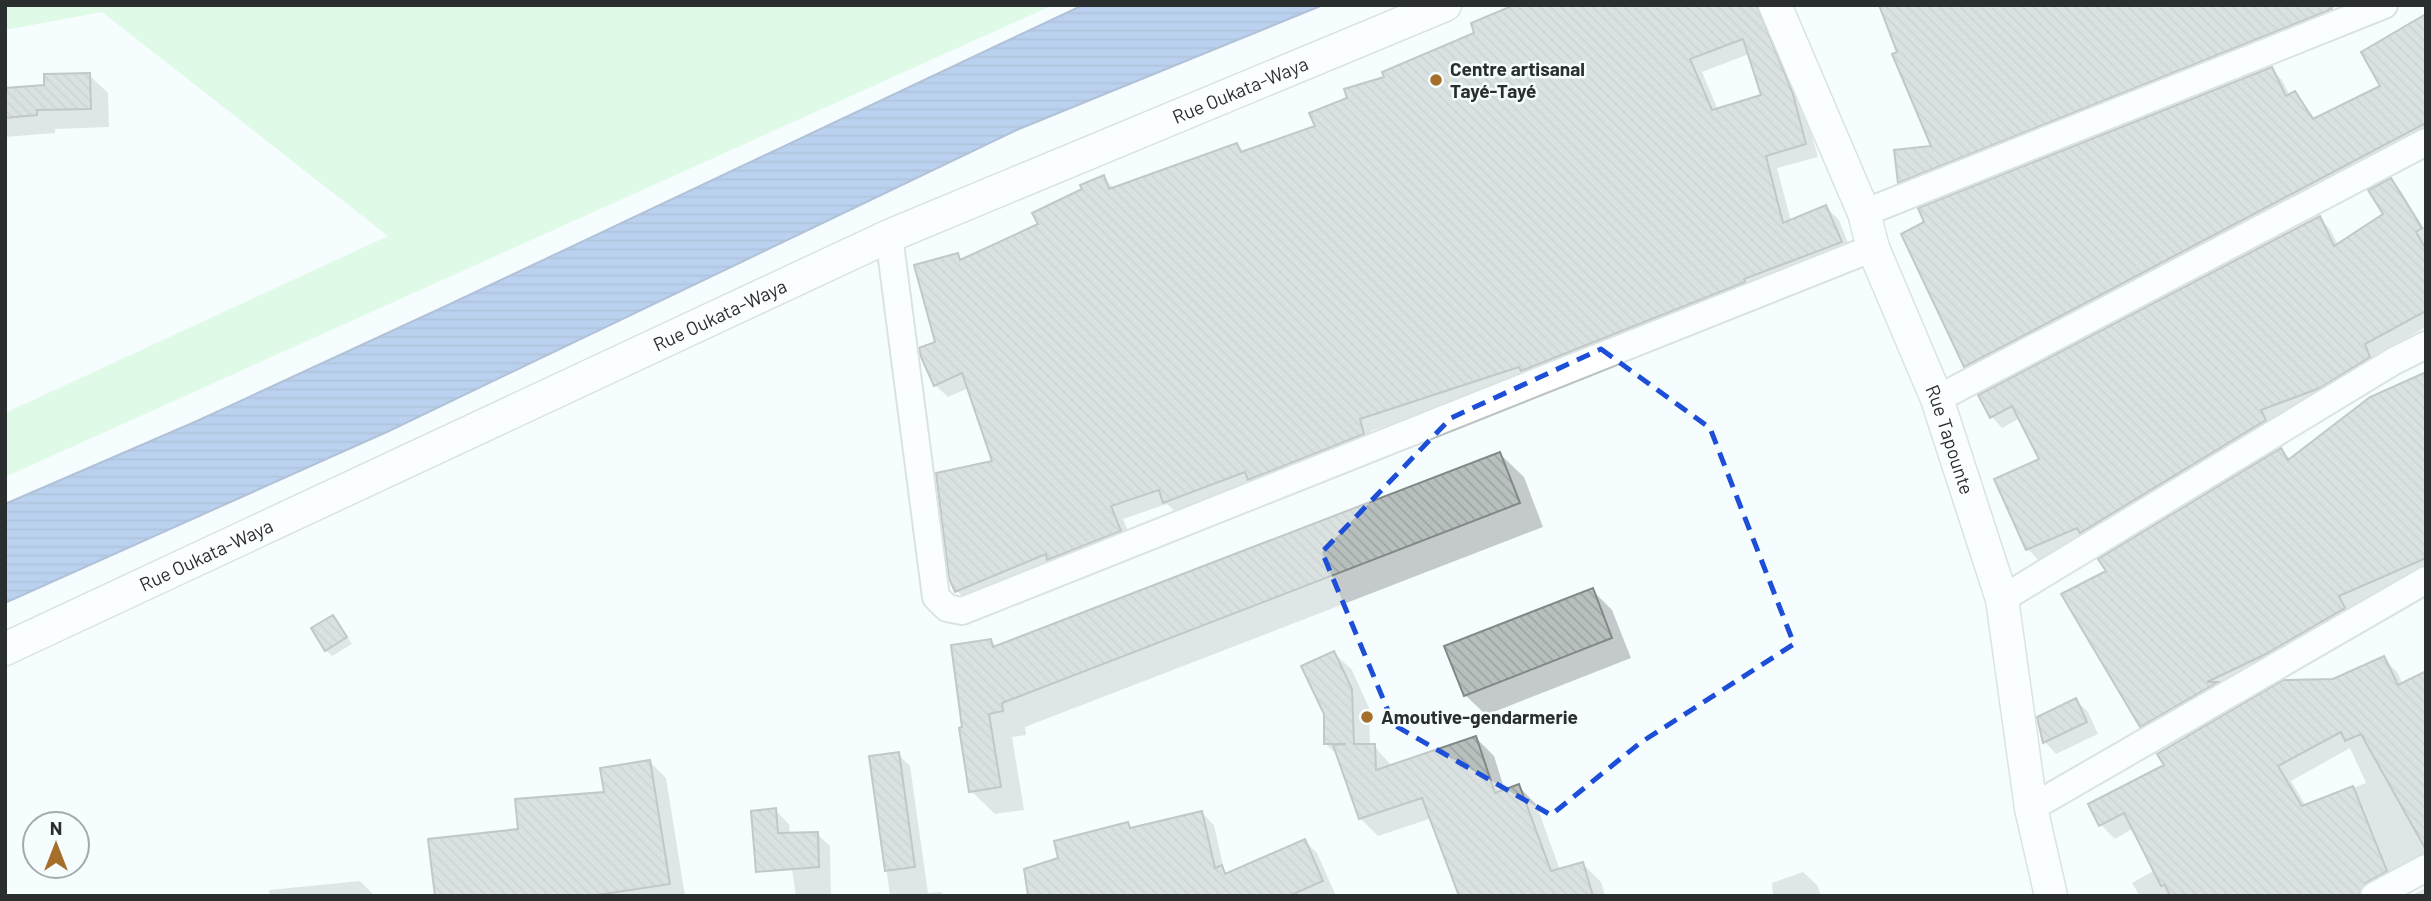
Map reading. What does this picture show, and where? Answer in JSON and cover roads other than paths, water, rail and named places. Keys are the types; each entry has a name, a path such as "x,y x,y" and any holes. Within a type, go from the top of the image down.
{"street":[{"name":"Rue Oukata-Waya","path":"5,649 889,236 1445,5"},
{"name":"Rue Tapounte","path":"1775,5 1864,213 1873,248 1937,399 2002,599 2031,808 2051,896"},
{"path":"1864,213 2384,5"},
{"path":"1937,399 2426,142"},
{"path":"889,236 936,597 947,608 962,611 1873,248"},
{"path":"2002,599 2394,361 2426,345"},
{"path":"2031,808 2426,580"},
{"path":"2374,896 2426,868"}],"water":[{"path":"1083,5 1323,5 1019,129 389,431 5,603 5,504 197,421 448,305"}],"place":[{"name":"Centre artisanal Tayé-Tayé","path":"1436,80"},
{"name":"Amoutive-gendarmerie","path":"1367,717"}]}
